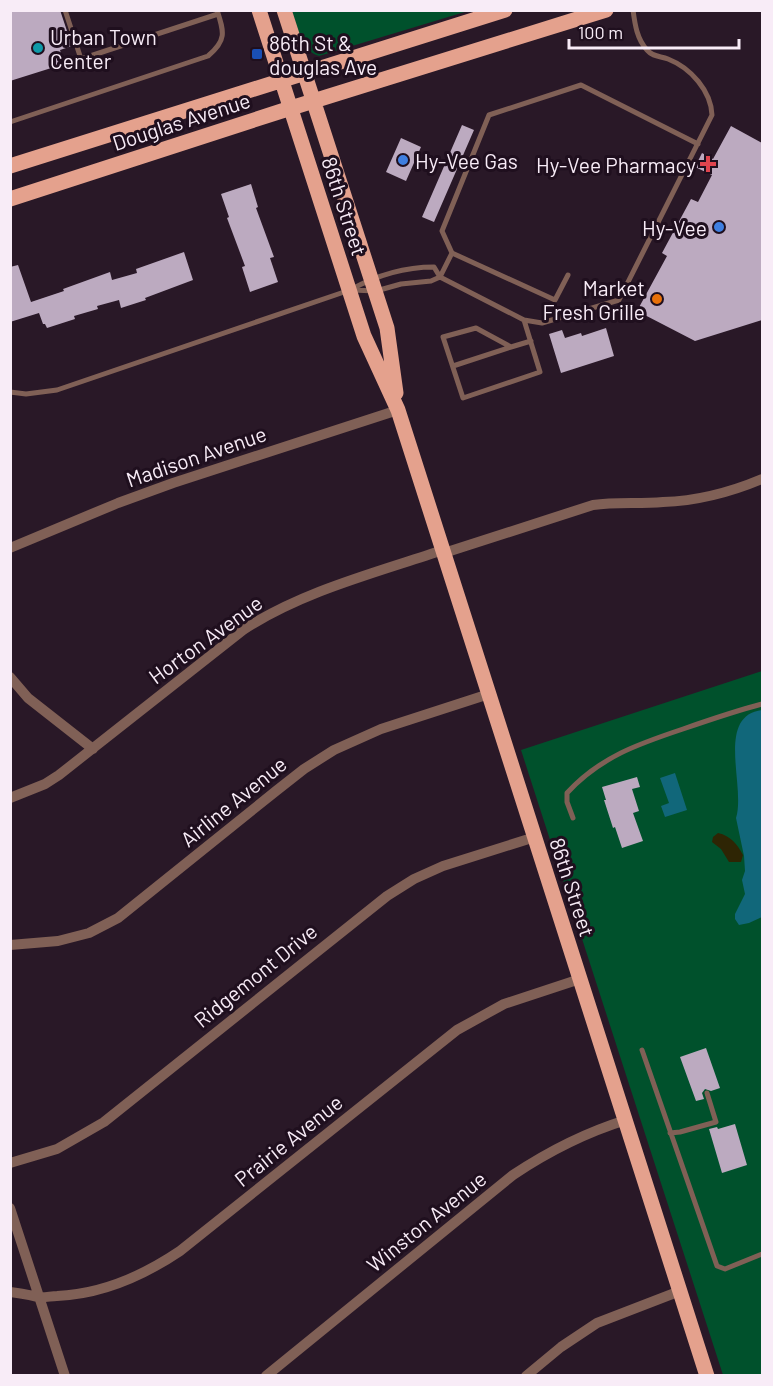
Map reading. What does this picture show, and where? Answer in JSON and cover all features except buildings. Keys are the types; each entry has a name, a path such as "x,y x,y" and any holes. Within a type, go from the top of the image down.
{"main road":[{"name":"86th Street","path":"259,10 364,336 398,411 708,1376"},
{"name":"86th Street","path":"284,10 387,328 398,411"},
{"name":"Douglas Avenue","path":"10,166 505,10"},
{"name":"Douglas Avenue","path":"10,199 314,100 606,10"}],"street":[{"name":"Madison Avenue","path":"10,548 173,483 398,411"},
{"name":"Horton Avenue","path":"10,798 45,784 243,630 265,616 314,594 593,505 695,499 725,492 762,479"},
{"path":"10,677 28,698 93,748"},
{"name":"Airline Avenue","path":"10,945 58,941 89,933 118,918 285,783 334,750 381,729 489,694"},
{"name":"Ridgemont Drive","path":"10,1163 57,1149 104,1122 387,896 414,879 443,866 535,837"},
{"name":"Prairie Avenue","path":"10,1292 40,1297 93,1292 138,1276 160,1264 180,1251 457,1030 504,1004 580,979"},
{"name":"Winston Avenue","path":"266,1376 513,1175 570,1140 626,1120"},
{"path":"10,1208 65,1376"},
{"path":"526,1376 561,1347 597,1323 680,1291"}],"lane":[{"path":"10,122 208,56 218,48 224,29 218,12 81,59 65,10"},
{"path":"10,392 26,394 57,390 420,267 434,267 440,277 524,320 542,323 619,300 712,115 710,100 692,74 670,60 655,56 646,49 640,40 633,10"},
{"path":"568,275 555,300 452,253 442,231 489,115 581,85 698,144"},
{"path":"350,290 374,284 431,281 440,277 452,253"},
{"path":"511,347 476,328 443,337 463,398 540,372 524,320"},
{"path":"453,366 531,341"},
{"path":"573,818 567,802 567,793 577,782 603,762 630,747 717,717 762,705"},
{"path":"642,1050 717,1266 724,1269 762,1254"},
{"path":"670,1133 691,1130 716,1122 707,1093"}],"green space":[{"path":"292,11 468,11 319,56 304,44"},
{"path":"762,671 762,1375 723,1375 521,750"}],"sand":[{"path":"718,833 727,836 736,844 743,855 741,862 729,862 721,849 712,842 713,837"}],"water":[{"path":"762,710 762,917 739,925 735,914 745,894 742,880 745,871 736,818 738,789 736,739 740,725 748,715"},
{"path":"675,773 687,810 665,817 661,806 669,803 660,778"}],"place":[{"name":"Urban Town Center","path":"38,48"},
{"name":"86th St & douglas Ave","path":"257,54"},
{"name":"Hy-Vee Gas","path":"403,160"},
{"name":"Hy-Vee Pharmacy","path":"708,164"},
{"name":"Hy-Vee","path":"719,227"},
{"name":"Market Fresh Grille","path":"657,299"}]}
